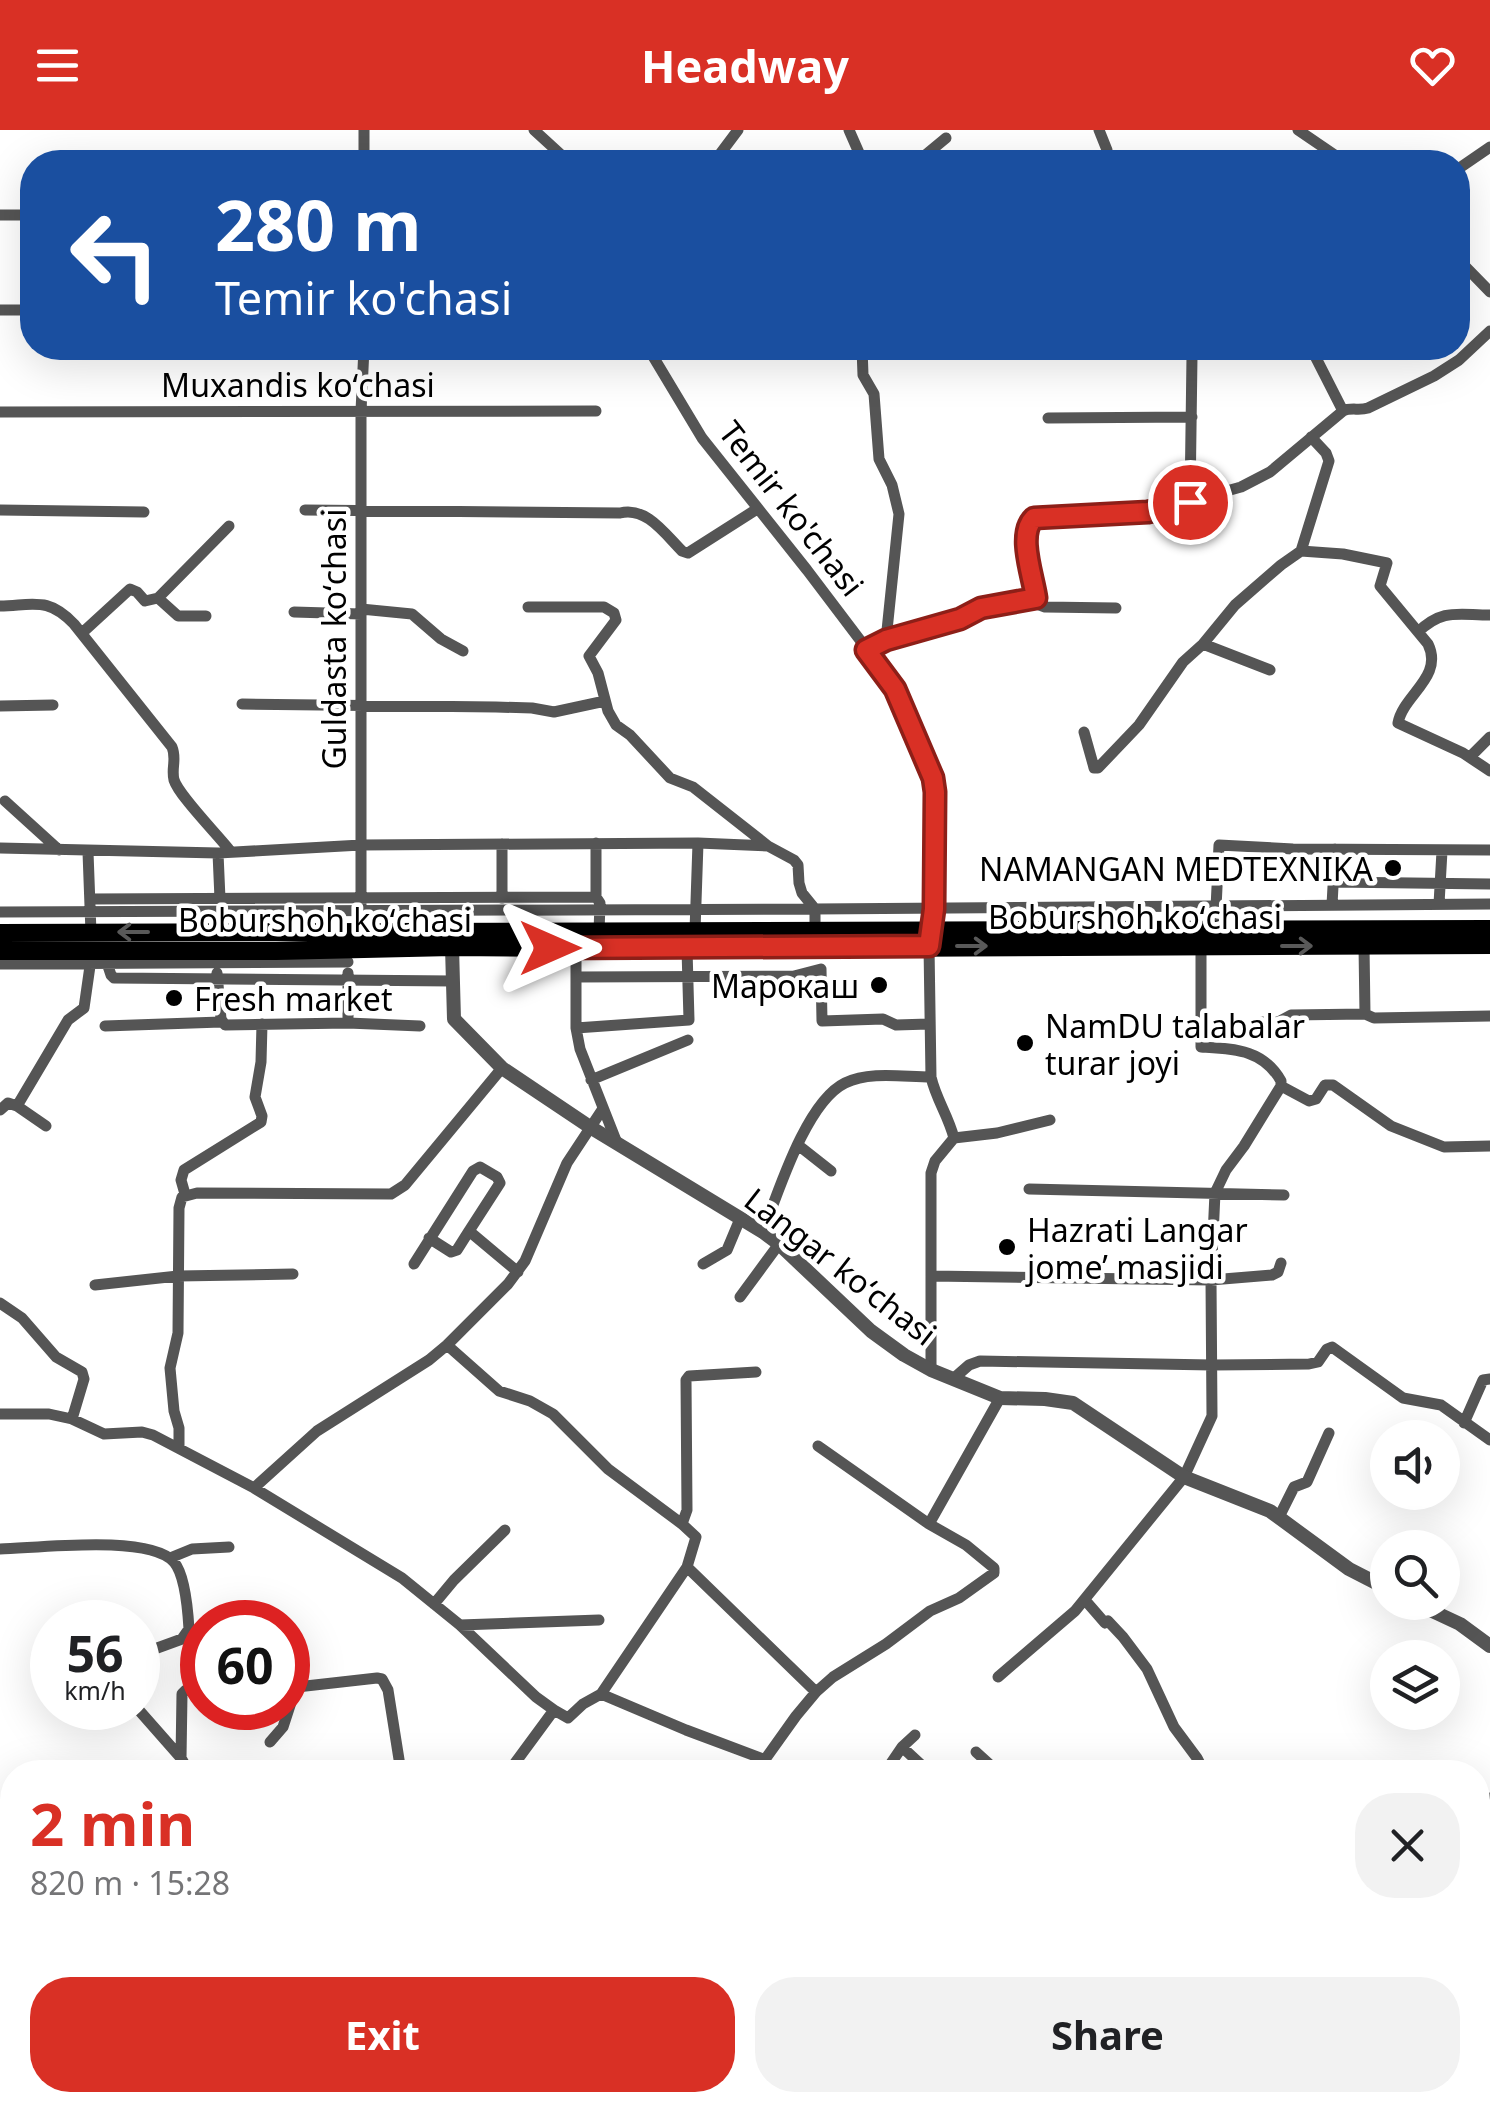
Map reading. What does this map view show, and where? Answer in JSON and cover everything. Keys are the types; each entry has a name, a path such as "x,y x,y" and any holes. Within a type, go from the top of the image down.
{"main road":[{"path":"0,933 24,933 95,952 361,931 599,932 691,940 815,930 930,938 1009,930 1490,929"},
{"name":"Boburshoh koʻchasi","path":"0,951 174,957 348,956 452,947 576,948 691,940 930,938 1201,945 1490,945"}],"street":[{"path":"534,130 556,150"},
{"path":"1298,130 1327,150"},
{"path":"932,150 946,138"},
{"path":"1470,271 1490,292"},
{"path":"1470,350 1490,331"},
{"name":"Guldasta koʻchasi","path":"361,931 363,360"},
{"name":"Temir ko'chasi","path":"655,360 702,438 895,689 933,778 930,1077"},
{"path":"862,360 863,375 874,394 879,459 892,485 898,514 886,640"},
{"path":"1190,502 1192,360"},
{"path":"1316,360 1343,411"},
{"path":"1116,608 1037,604 1026,539 1027,526 1034,518 1148,512 1241,487 1270,472 1343,411 1368,408 1459,360"},
{"name":"Muxandis koʻchasi","path":"0,412 596,411"},
{"path":"1048,418 1192,418"},
{"path":"1084,732 1094,768 1098,768 1139,725 1183,662 1235,605 1302,551 1329,461 1311,437"},
{"path":"306,510 638,512 688,553 757,509"},
{"path":"0,510 144,512"},
{"path":"82,633 130,589 145,602 158,598 229,526"},
{"path":"1302,551 1384,562 1388,566 1380,586 1431,650 1432,664 1397,720 1490,770"},
{"path":"158,598 178,616 206,616"},
{"path":"866,650 994,604 1036,598"},
{"path":"0,606 44,604 62,610 172,748 177,786 225,852 220,899"},
{"path":"528,608 604,607 614,614 616,620 589,656 616,724 670,778 693,787 768,846 794,860 802,893 815,909 815,930"},
{"path":"294,612 412,614 441,639 463,651"},
{"path":"1418,632 1431,620 1446,614 1490,615"},
{"path":"1203,644 1270,670"},
{"path":"242,704 532,708 554,712 605,701"},
{"path":"0,706 53,705"},
{"path":"1470,757 1490,737"},
{"path":"5,801 58,850"},
{"path":"596,843 599,932"},
{"path":"576,1028 689,1020 688,977 698,843"},
{"path":"502,844 502,898"},
{"path":"0,848 225,852 361,845 768,846"},
{"path":"1215,929 1218,845 1490,850"},
{"path":"1332,904 1334,850"},
{"path":"1440,904 1442,851"},
{"path":"17,1106 68,1020 84,1008 95,952 88,852"},
{"path":"1333,882 1490,884"},
{"path":"0,912 220,899 361,904 502,898 696,909 1490,904"},
{"path":"90,906 598,904"},
{"path":"1009,907 1009,930"},
{"path":"1082,907 1082,930"},
{"path":"23,912 24,933"},
{"path":"998,1678 1085,1600 1184,1476 1212,1416 1215,1193 1281,1081 1268,1064 1246,1050 1202,1046 1201,945"},
{"path":"1364,946 1366,1014"},
{"name":"Langar koʻchasi","path":"452,947 454,1019 502,1068 617,1144 764,1232 870,1332 931,1370 1000,1398 1045,1398 1072,1403 1184,1476 1270,1511 1370,1579"},
{"path":"576,948 576,1028 580,1049 617,1144"},
{"path":"0,964 95,952"},
{"path":"95,952 114,978 452,981"},
{"path":"348,956 348,1023"},
{"path":"174,957 174,978"},
{"path":"216,957 221,1022"},
{"path":"576,977 794,976 820,969 822,1020 882,1019 896,1025 930,1024"},
{"path":"1255,1022 1281,1021 1291,1016 1366,1014 1374,1018 1490,1016"},
{"path":"106,1026 221,1022 420,1026"},
{"path":"178,1448 170,1368 178,1334 180,1208 185,1194 182,1180 184,1170 261,1122 255,1097 262,1024"},
{"path":"590,1080 688,1040"},
{"path":"185,1194 391,1194 405,1185 502,1068"},
{"path":"764,1232 798,1145 824,1101 846,1083 863,1077 930,1077 949,1116 954,1138"},
{"path":"1280,1086 1310,1101 1326,1085 1334,1085 1391,1126 1444,1147 1490,1146"},
{"path":"0,1110 8,1104 17,1106 46,1126"},
{"path":"254,1488 317,1431 430,1360 518,1272 567,1163 602,1110"},
{"path":"931,1370 934,1161 954,1138 997,1133 1050,1120"},
{"path":"798,1145 830,1172"},
{"path":"414,1264 429,1238 473,1171 480,1167 497,1177 500,1183 454,1251 429,1238"},
{"path":"1029,1189 1284,1195"},
{"path":"702,1264 726,1250 740,1219"},
{"path":"469,1232 518,1272"},
{"path":"740,1297 778,1244"},
{"path":"931,1276 1211,1280 1272,1276 1281,1262"},
{"path":"95,1286 178,1276 293,1274"},
{"path":"0,1303 22,1318 56,1357 82,1372 84,1379 72,1420"},
{"path":"0,1414 49,1414 104,1434 153,1435 254,1488 402,1578 460,1625 536,1697 568,1718 602,1694 687,1567 696,1537 608,1469 553,1414 530,1400 499,1391 448,1345"},
{"path":"953,1380 980,1361 1310,1364 1318,1362 1332,1348 1403,1398 1433,1402 1490,1440"},
{"path":"682,1524 687,1510 686,1380 689,1376 756,1372"},
{"path":"1464,1423 1483,1380 1490,1379"},
{"path":"930,1524 1000,1398"},
{"path":"1279,1518 1294,1487 1307,1482 1329,1433"},
{"path":"602,1694 766,1760 796,1716 832,1677 994,1573 994,1568 966,1545 818,1446"},
{"path":"434,1604 505,1530"},
{"path":"0,1549 131,1545 162,1552 182,1578 189,1629 182,1639 160,1647"},
{"path":"170,1558 192,1549 230,1547"},
{"path":"687,1567 816,1692"},
{"path":"1085,1600 1104,1624 1108,1621 1124,1636 1147,1669 1168,1716 1196,1760"},
{"path":"460,1625 599,1620"},
{"path":"1451,1620 1490,1646"},
{"path":"310,1686 377,1678 384,1681 399,1760"},
{"path":"517,1760 554,1710"},
{"path":"157,1730 181,1758"},
{"path":"181,1730 181,1758"},
{"path":"270,1742 280,1730"},
{"path":"893,1760 915,1735"},
{"path":"902,1748 916,1760"},
{"path":"976,1752 985,1760"}],"place":[{"name":"NAMANGAN MEDTEXNIKA","path":"1393,868"},
{"name":"Марокаш","path":"879,985"},
{"name":"Fresh market","path":"174,998"},
{"name":"NamDU talabalar turar joyi","path":"1025,1043"},
{"name":"Hazrati Langar jome’ masjidi","path":"1007,1247"}],"route":[{"path":"550,948 929,946 934,909 933,778 895,689 866,650 994,604 1036,598 1026,539 1027,526 1034,518 1148,512 1190,502"}]}
